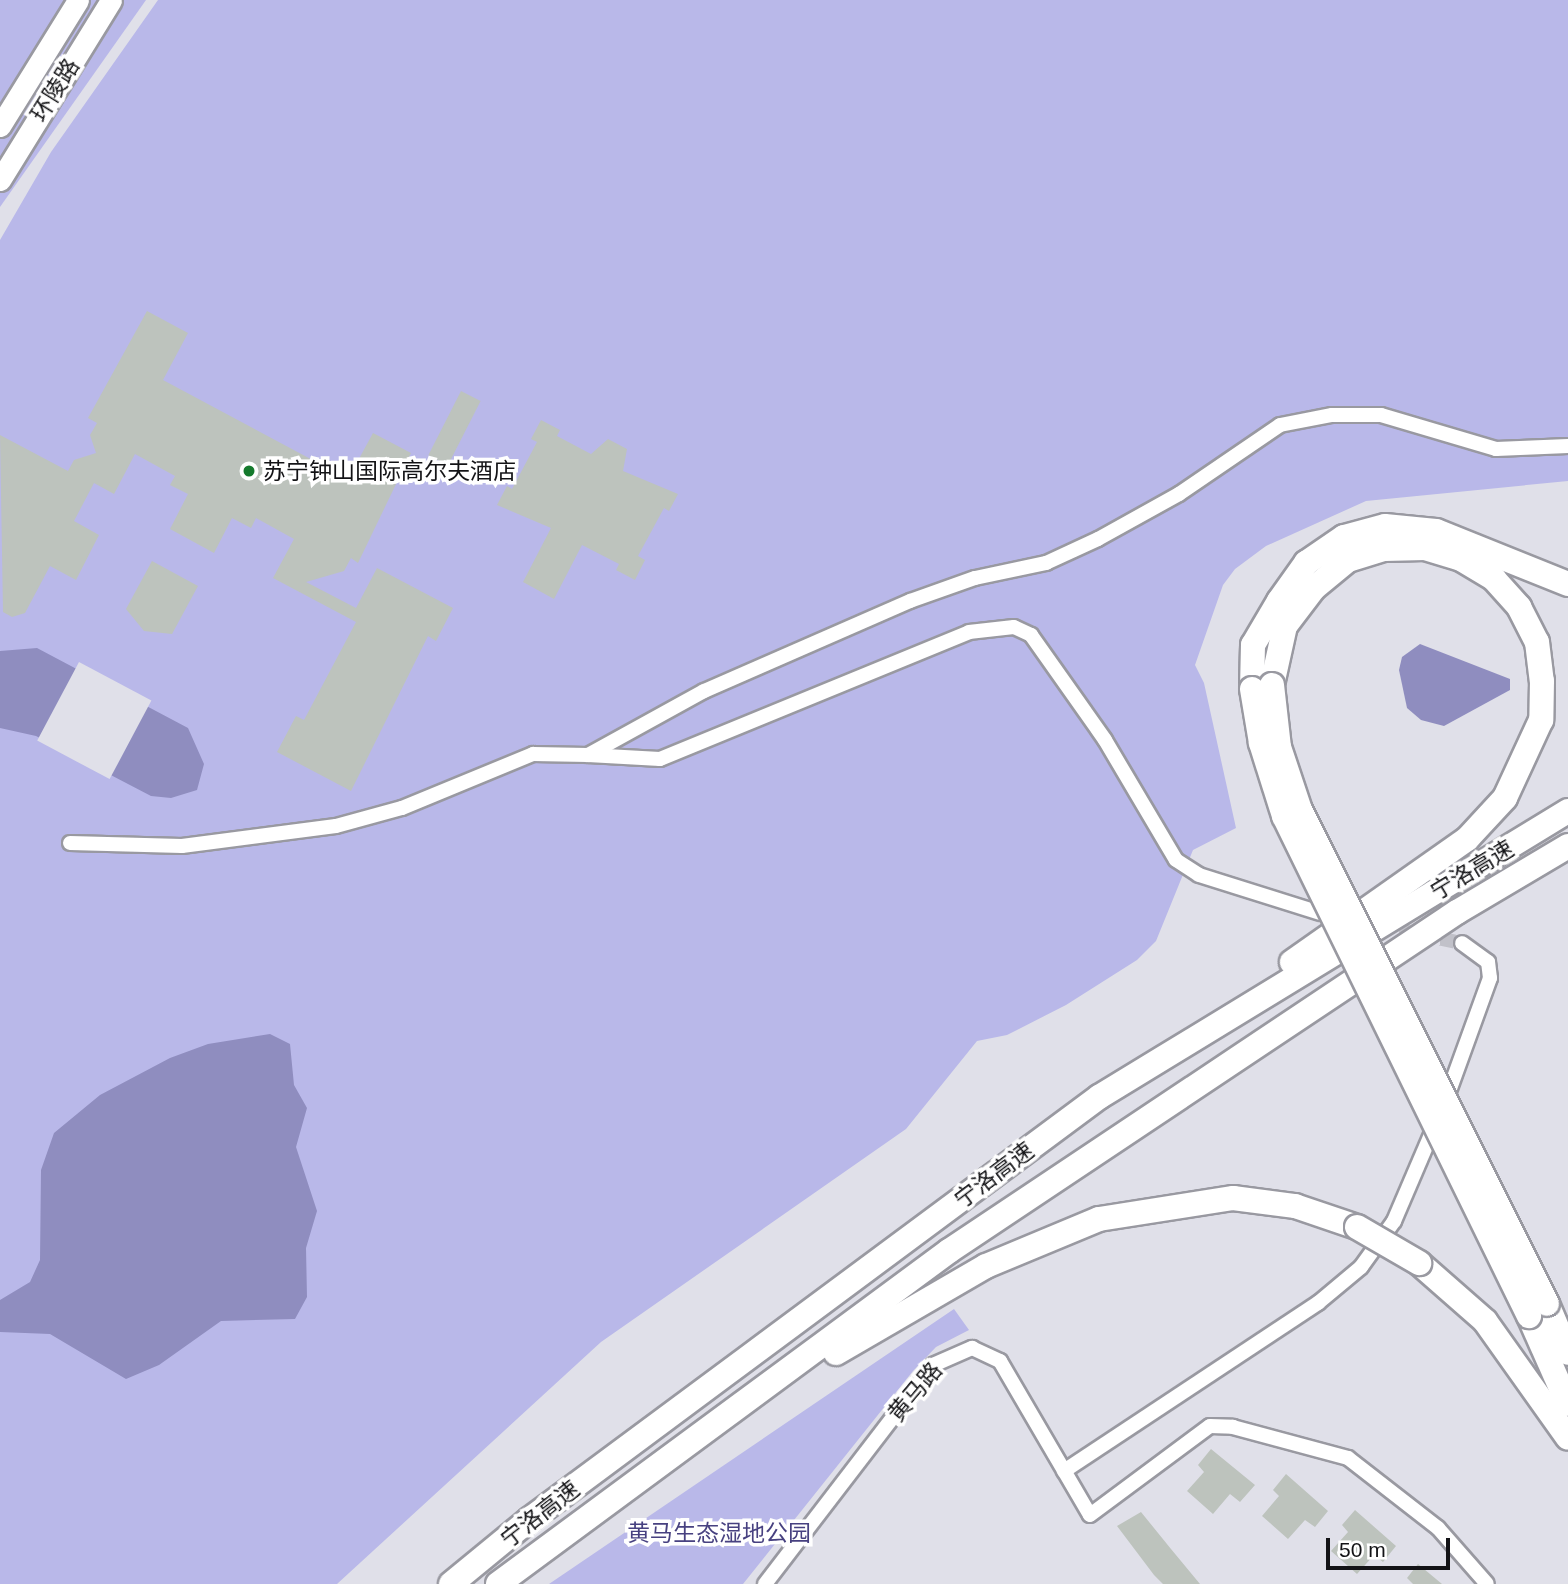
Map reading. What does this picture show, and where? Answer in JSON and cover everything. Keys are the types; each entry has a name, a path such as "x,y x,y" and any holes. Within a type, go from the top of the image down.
{"highway":[{"path":"1568,584 1436,531 1385,526 1344,537 1307,563 1279,601 1253,645 1279,747 1300,810 1538,1310 1568,1404"},
{"path":"1099,1097 1467,839 1505,798 1541,720 1537,642 1519,607 1494,579 1461,559 1425,548 1384,549 1348,560 1314,588 1285,626 1262,687"},
{"name":"宁洛高速","path":"452,1584 529,1520 1099,1097 1568,811"},
{"name":"宁洛高速","path":"498,1584 949,1251 1457,912 1568,846"},
{"path":"562,1537 881,1323 986,1266 1098,1219 1233,1198 1295,1206 1357,1227 1419,1263 1485,1321 1568,1438"},
{"path":"1538,1310 1568,1353"}],"main road":[{"name":"环陵路","path":"0,126 78,0"},
{"name":"环陵路","path":"0,180 111,0"}],"street":[{"path":"588,755 704,691 910,601 975,578 1046,563 1098,539 1179,494 1280,425 1332,415 1381,415 1496,449 1568,446"},
{"path":"70,843 182,846 336,825 402,808 533,754 660,759 969,632 1014,627 1031,635 1105,740 1176,860 1199,875 1320,913"},
{"path":"1064,1471 1318,1303 1386,1237 1452,1087 1490,978 1488,962 1462,943"},
{"name":"黄马路","path":"765,1584 933,1364 953,1352 983,1349 1000,1361 1090,1515 1210,1426 1233,1427 1348,1458 1438,1528 1487,1584"}],"green space":[{"path":"0,0 146,0 0,207"},
{"path":"158,0 1568,0 1568,481 1366,501 1266,546 1235,569 1223,585 1195,665 1204,683 1236,828 1193,850 1156,941 1137,960 1066,1005 1007,1035 977,1041 906,1129 601,1342 337,1584 0,1584 0,240 51,152"},
{"name":"黄马生态湿地公园","path":"954,1309 969,1330 936,1347 913,1371 743,1584 549,1584"}],"shaded area":[{"path":"1420,644 1510,679 1510,690 1444,726 1421,720 1407,708 1399,670 1402,657"},
{"path":"37,648 188,728 204,764 197,790 171,798 151,796 36,736 0,728 0,651"},
{"path":"270,1034 290,1044 294,1085 307,1108 296,1147 317,1211 306,1248 307,1297 295,1319 221,1321 159,1365 126,1379 50,1334 0,1332 0,1300 30,1282 40,1260 41,1170 54,1133 100,1095 170,1058 208,1044"}],"pier":[{"path":"79,662 151,700 110,779 37,741"}],"building":[{"path":"147,311 188,333 163,380 348,479 373,433 411,453 358,563 351,558 344,571 306,582 356,608 377,568 453,608 436,641 428,636 351,791 277,752 296,716 304,720 356,622 273,578 294,539 256,518 251,528 232,518 214,553 170,529 188,494 170,485 175,476 135,454 114,494 94,483 74,521 99,535 76,580 50,566 25,613 12,617 3,612 0,435 68,471 74,460 96,453 90,435 97,423 88,418"},
{"path":"461,391 481,401 448,465 428,455"},
{"path":"541,420 560,430 557,436 591,454 608,439 627,449 623,471 678,494 669,511 664,508 638,556 645,560 635,580 616,570 619,564 582,545 554,599 523,582 551,528 497,505 507,486 512,489 537,442 531,439"},
{"path":"152,561 198,586 172,634 144,631 126,609"},
{"path":"1211,1449 1255,1485 1240,1502 1230,1494 1213,1514 1187,1491 1204,1472 1198,1465"},
{"path":"1286,1474 1328,1511 1315,1527 1305,1520 1288,1539 1262,1516 1279,1496 1273,1490"},
{"path":"1355,1510 1396,1546 1383,1562 1374,1555 1357,1574 1331,1551 1348,1532 1342,1525"},
{"path":"1141,1512 1200,1584 1163,1584 1154,1575 1117,1526"},
{"path":"1418,1564 1442,1584 1413,1584 1407,1578"}],"tunnel":[{"path":"1379,926 1462,943"}],"place":[{"name":"苏宁钟山国际高尔夫酒店","path":"249,471"}]}
